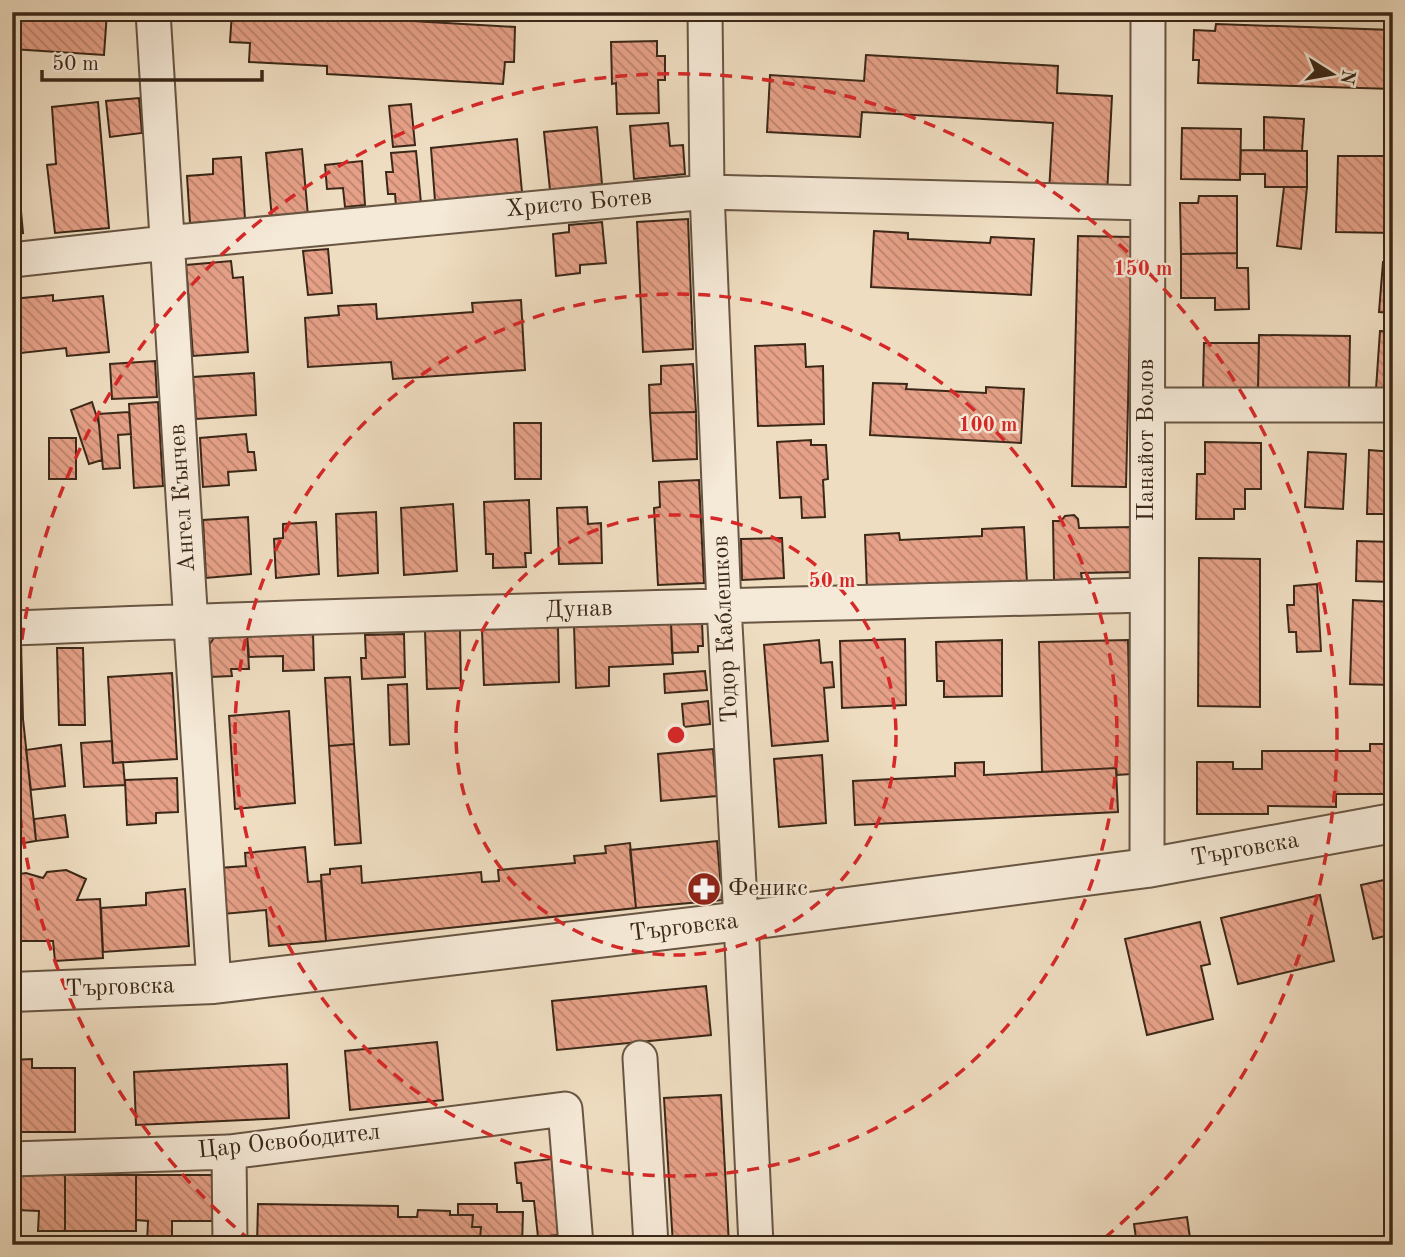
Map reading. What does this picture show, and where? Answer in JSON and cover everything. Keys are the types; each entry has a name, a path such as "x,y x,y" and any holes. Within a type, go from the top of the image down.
{"street":[{"name":"Ангел Кънчев","path":"153,12 214,984"},
{"name":"Тодор Каблешков","path":"705,12 707,192 724,606 756,1245"},
{"name":"Панайот Волов","path":"1147,868 1148,12"},
{"name":"Христо Ботев","path":"12,260 707,192 1147,203"},
{"path":"1147,405 1393,405"},
{"name":"Дунав","path":"12,628 1147,595"},
{"name":"Търговска","path":"12,992 214,984 741,921 1147,868 1393,823"},
{"path":"640,1058 651,1245"},
{"name":"Цар Освободител","path":"12,1159 229,1152 565,1109 576,1245"},
{"path":"229,1152 230,1245"}],"building":[{"path":"12,12 107,12 104,55 12,49"},
{"path":"232,12 327,12 327,16 515,27 514,62 505,62 503,84 327,74 327,66 249,62 250,43 230,42"},
{"path":"1216,24 1393,30 1393,89 1198,83 1199,60 1193,60 1194,30 1215,31"},
{"path":"657,41 657,56 665,56 665,80 658,80 659,113 617,114 616,83 612,84 611,42"},
{"path":"866,55 1058,66 1057,93 1112,96 1107,195 1049,192 1053,123 862,112 860,137 767,132 770,75 864,81"},
{"path":"139,98 142,133 110,137 106,101"},
{"path":"98,102 109,228 55,233 47,165 56,164 52,107"},
{"path":"411,104 415,145 393,147 389,106"},
{"path":"1264,117 1304,119 1302,151 1264,150"},
{"path":"668,123 670,146 683,145 685,174 634,179 630,126"},
{"path":"597,127 602,184 550,190 544,132"},
{"path":"1182,128 1241,129 1240,180 1181,179"},
{"path":"517,139 522,192 435,201 431,148"},
{"path":"302,149 308,216 272,219 266,153"},
{"path":"1241,150 1307,151 1307,187 1265,187 1265,174 1240,174"},
{"path":"416,151 421,203 396,206 395,194 388,194 386,172 393,172 391,153"},
{"path":"1338,156 1393,156 1393,233 1336,232"},
{"path":"241,157 245,219 190,223 187,176 213,174 213,159"},
{"path":"362,161 365,205 345,207 343,188 327,189 325,165"},
{"path":"1284,187 1307,187 1301,249 1277,246"},
{"path":"19,190 23,233 12,234 12,191"},
{"path":"1199,196 1237,196 1237,253 1181,254 1180,203 1198,203"},
{"path":"688,219 693,349 643,352 637,222"},
{"path":"602,222 606,263 580,265 580,273 556,276 553,234 569,232 569,225"},
{"path":"874,231 908,233 908,239 990,243 991,237 1034,239 1031,295 871,287"},
{"path":"1078,236 1132,237 1126,487 1072,486"},
{"path":"328,249 332,293 308,295 303,251"},
{"path":"1237,253 1237,268 1248,268 1249,309 1215,310 1215,298 1181,298 1181,254"},
{"path":"231,261 233,278 243,277 248,352 193,356 186,265"},
{"path":"1383,262 1393,263 1393,313 1379,312"},
{"path":"53,295 53,301 103,296 109,352 67,356 66,348 12,354 12,299"},
{"path":"521,300 525,370 393,379 391,362 308,367 305,318 339,315 338,306 376,304 377,319 473,312 472,303"},
{"path":"1380,331 1393,332 1393,390 1376,389"},
{"path":"1259,335 1350,336 1349,390 1258,390"},
{"path":"1204,343 1259,343 1258,390 1203,390"},
{"path":"805,344 806,367 823,366 824,424 758,426 755,346"},
{"path":"155,361 157,397 112,399 110,364"},
{"path":"693,364 696,412 650,413 649,385 661,384 661,366"},
{"path":"254,373 256,415 196,419 193,377"},
{"path":"873,383 907,384 906,389 986,393 986,387 1024,389 1021,443 870,435"},
{"path":"92,402 99,424 102,460 89,464 71,410"},
{"path":"158,402 163,486 134,488 129,404"},
{"path":"129,412 131,434 118,435 120,468 103,469 98,414"},
{"path":"696,412 697,459 653,461 650,413"},
{"path":"514,423 541,423 541,479 515,479"},
{"path":"246,434 248,452 254,452 256,470 228,472 229,485 203,487 200,438"},
{"path":"49,438 76,438 76,479 49,479"},
{"path":"811,440 811,445 826,445 828,479 823,480 825,517 802,518 801,497 780,498 777,442"},
{"path":"1205,442 1261,443 1261,489 1245,489 1245,509 1234,509 1234,519 1196,519 1197,474 1205,474"},
{"path":"1369,450 1393,452 1393,514 1367,514"},
{"path":"1308,452 1346,454 1343,509 1305,507"},
{"path":"699,480 704,583 658,585 654,508 660,507 659,482"},
{"path":"529,500 531,553 525,553 526,567 493,568 493,554 486,554 484,502"},
{"path":"453,504 457,571 404,575 401,508"},
{"path":"587,507 588,524 601,523 602,563 559,564 557,508"},
{"path":"376,512 378,573 338,576 336,514"},
{"path":"1074,515 1078,519 1079,528 1131,527 1132,572 1081,573 1082,579 1054,580 1053,521 1061,521 1065,516"},
{"path":"248,517 251,574 206,578 203,520"},
{"path":"316,522 319,574 276,578 274,539 283,538 283,524"},
{"path":"1024,527 1027,583 867,591 865,535 899,533 900,540 982,536 982,529"},
{"path":"782,538 784,578 742,580 741,539"},
{"path":"1357,541 1393,542 1393,582 1356,581"},
{"path":"1199,558 1260,559 1260,707 1198,706"},
{"path":"1317,584 1321,651 1297,652 1296,632 1289,632 1287,605 1294,605 1294,586"},
{"path":"1353,600 1393,602 1393,685 1350,684"},
{"path":"702,622 703,646 698,646 698,652 672,653 671,623"},
{"path":"671,623 673,664 609,667 609,686 576,688 574,625"},
{"path":"558,627 559,682 484,685 482,629"},
{"path":"460,630 461,688 427,689 425,631"},
{"path":"313,632 314,670 283,671 283,656 249,657 247,634"},
{"path":"247,634 249,669 231,669 232,676 210,677 209,645 216,635"},
{"path":"404,634 405,677 362,679 361,658 366,658 365,635"},
{"path":"905,639 906,705 842,708 840,641"},
{"path":"819,640 821,663 832,662 834,687 824,688 828,741 772,746 764,645"},
{"path":"1002,640 1002,696 944,697 944,681 937,681 936,642"},
{"path":"1128,640 1131,774 1117,775 1116,768 1042,772 1039,642"},
{"path":"21,643 23,719 12,720 12,644"},
{"path":"57,648 83,648 85,725 59,725"},
{"path":"705,671 707,690 665,693 664,674"},
{"path":"172,673 177,759 113,763 108,677"},
{"path":"350,677 354,744 329,746 325,678"},
{"path":"407,684 409,744 390,745 388,685"},
{"path":"708,701 710,724 684,727 682,704"},
{"path":"289,711 295,803 235,809 229,716"},
{"path":"23,719 36,841 12,845 12,720"},
{"path":"112,741 113,763 123,762 125,785 84,787 81,743"},
{"path":"354,744 361,843 335,845 329,746"},
{"path":"1370,744 1393,744 1393,794 1336,794 1336,807 1268,806 1268,814 1197,814 1197,762 1233,762 1233,769 1262,769 1262,751 1370,751"},
{"path":"61,745 65,786 31,790 26,750"},
{"path":"713,749 717,796 661,801 658,754"},
{"path":"822,755 826,823 779,827 774,759"},
{"path":"984,762 984,775 1116,768 1118,812 855,825 853,781 955,776 955,763"},
{"path":"177,778 178,812 156,813 156,823 127,825 125,780"},
{"path":"65,815 68,837 36,841 34,819"},
{"path":"717,841 722,900 636,908 630,850"},
{"path":"630,843 636,908 326,941 321,875 330,874 330,869 361,866 362,883 481,872 482,882 499,881 498,870 575,863 574,856 606,853 605,846"},
{"path":"305,847 308,882 321,881 326,941 269,946 266,910 223,914 219,868 246,866 245,853"},
{"path":"66,870 86,879 77,900 100,899 103,958 55,961 53,941 12,941 12,875 26,873 43,878 47,872"},
{"path":"1393,878 1393,934 1373,939 1361,885"},
{"path":"185,889 189,946 103,952 101,908 146,905 146,893"},
{"path":"1320,895 1334,961 1238,984 1221,918"},
{"path":"1200,922 1210,964 1201,966 1213,1019 1147,1035 1125,939"},
{"path":"706,986 711,1035 557,1050 552,1001"},
{"path":"437,1042 443,1100 350,1110 345,1051"},
{"path":"32,1059 32,1068 75,1068 75,1132 12,1132 12,1060"},
{"path":"287,1064 289,1118 136,1125 134,1072"},
{"path":"721,1095 729,1245 673,1245 664,1098"},
{"path":"552,1159 558,1235 538,1237 534,1201 523,1201 521,1183 517,1183 515,1163"},
{"path":"12,1174 65,1175 65,1231 38,1231 39,1211 16,1210 16,1219 12,1219"},
{"path":"65,1175 136,1175 136,1231 65,1231"},
{"path":"136,1175 213,1175 213,1221 172,1221 172,1243 147,1243 148,1221 136,1220"},
{"path":"258,1204 398,1206 398,1217 417,1217 418,1210 473,1215 472,1227 481,1227 480,1239 489,1240 489,1245 257,1245"},
{"path":"458,1204 497,1204 497,1212 523,1212 522,1245 489,1245 489,1240 480,1239 481,1227 472,1227 473,1215 458,1215"},
{"path":"1187,1217 1191,1245 1137,1245 1134,1224"},
{"path":"554,1236 555,1245 531,1245 530,1238"}],"place":[{"name":"Феникс","path":"704,889"}]}
